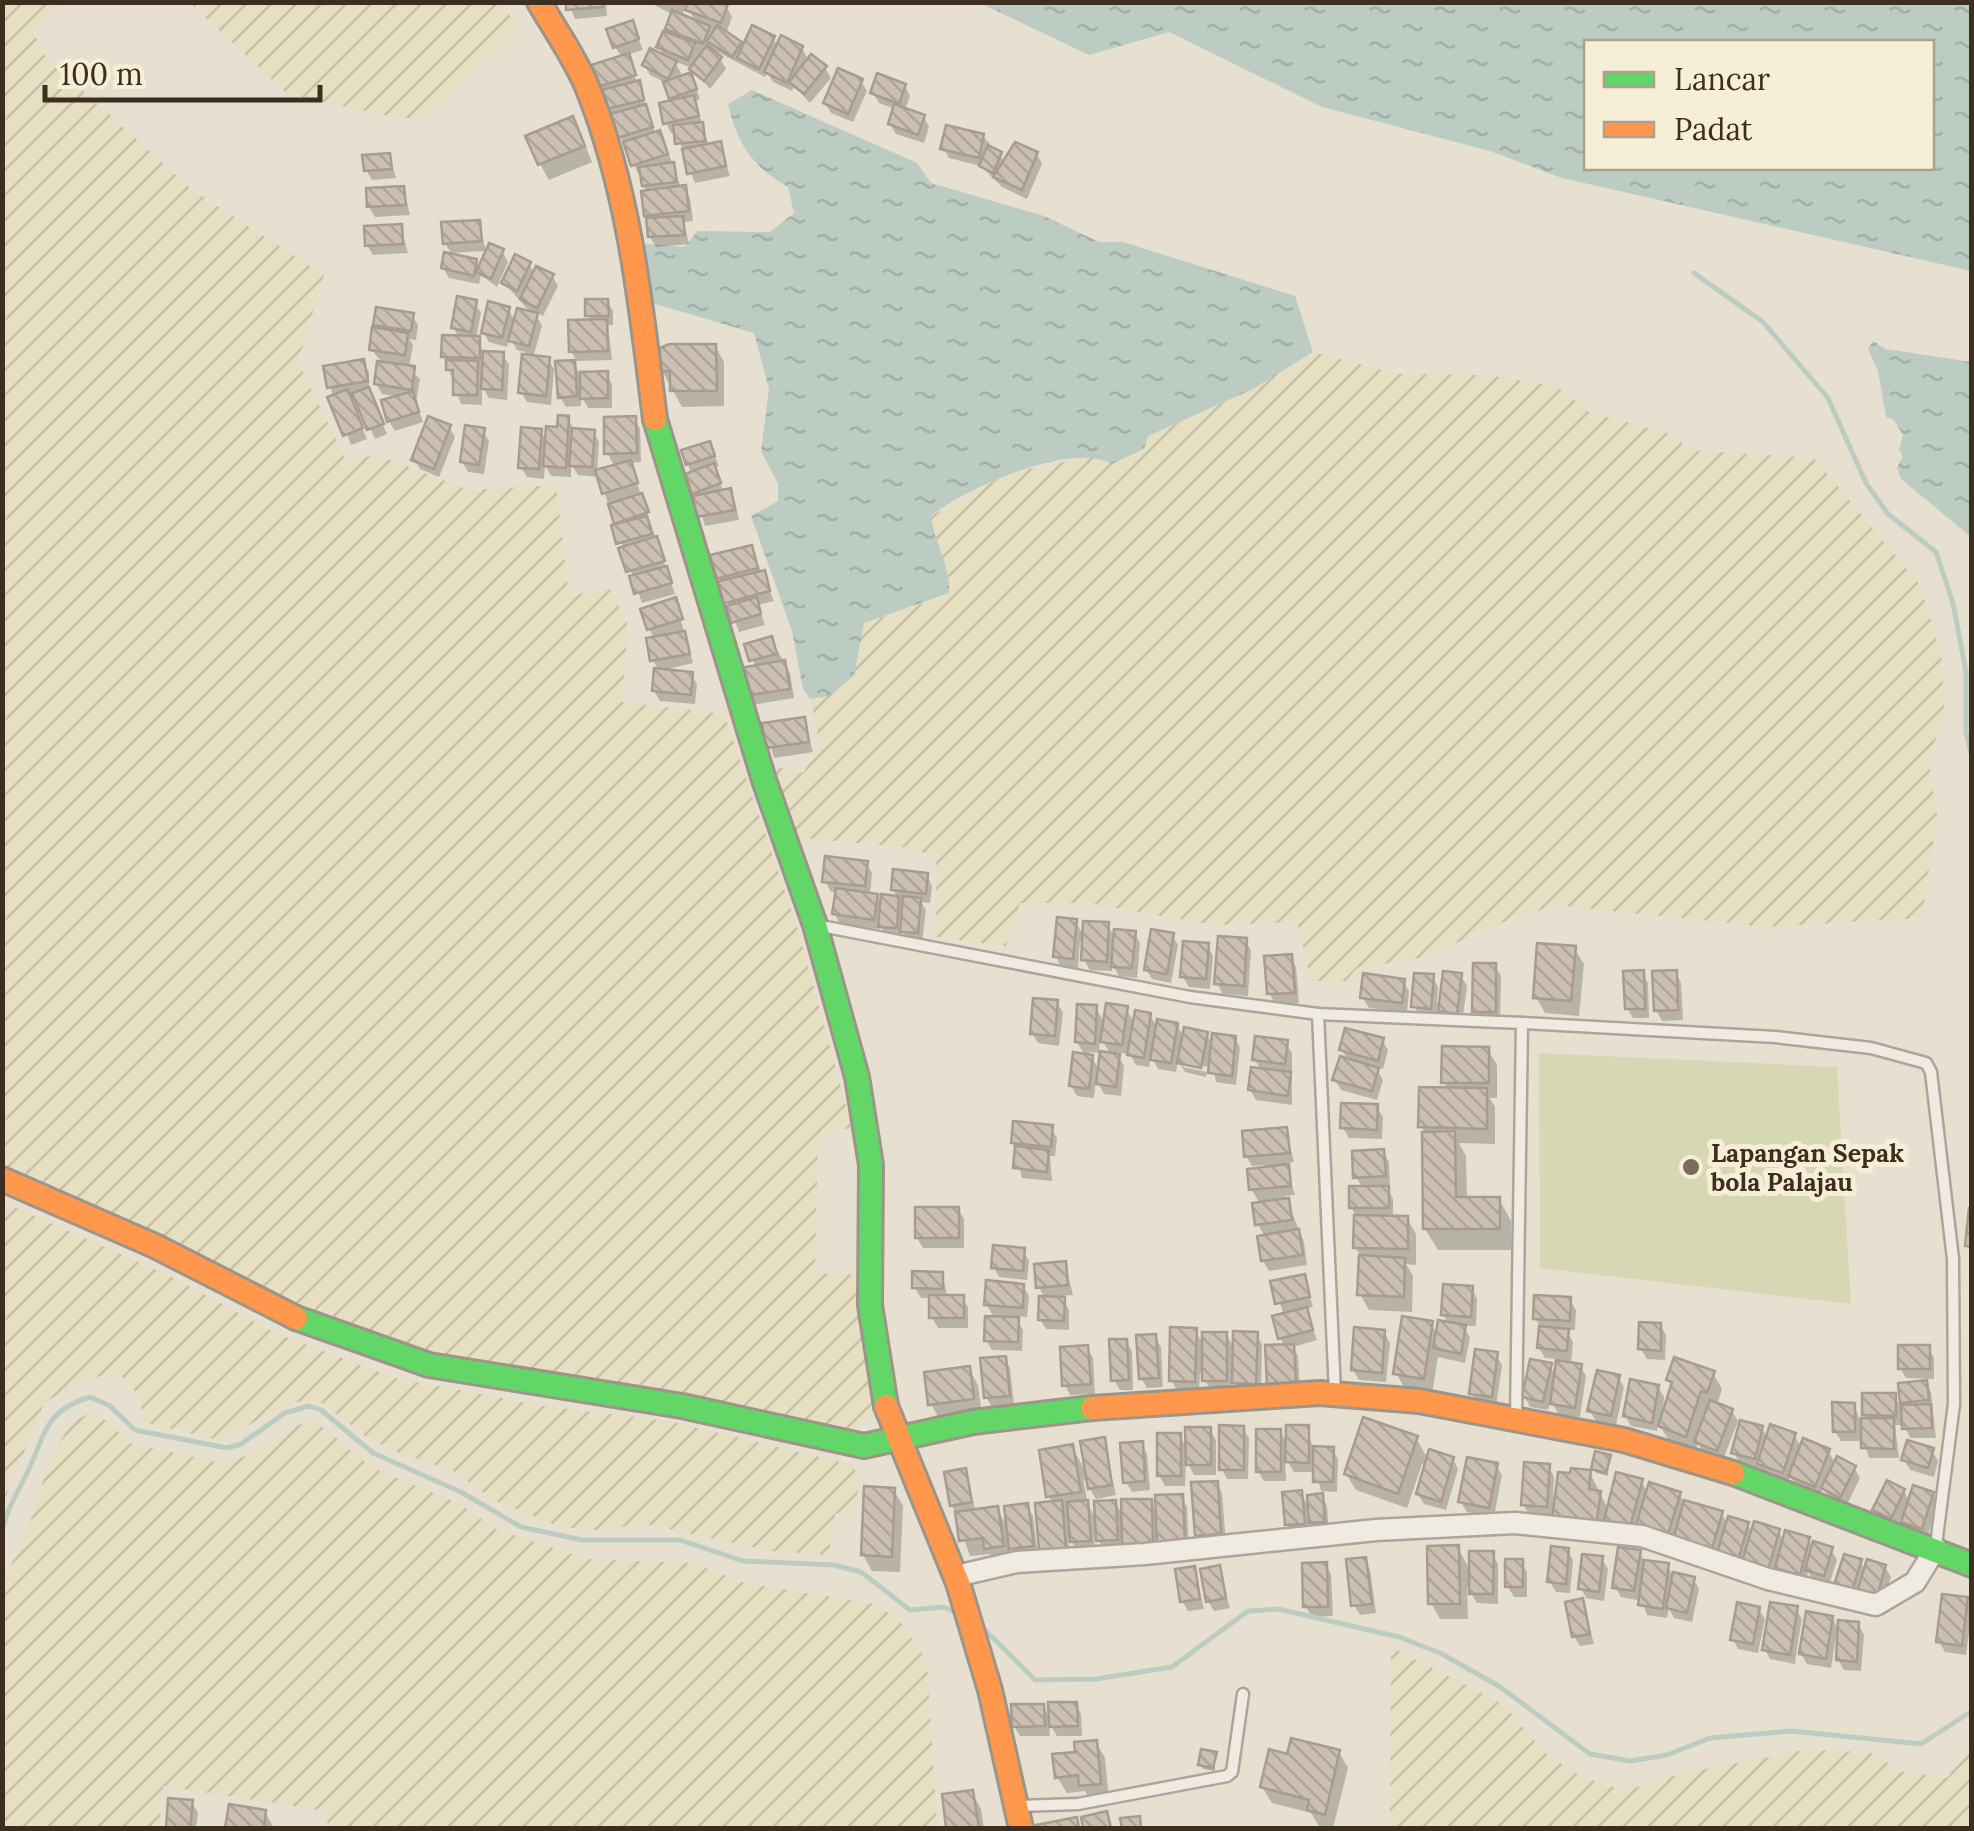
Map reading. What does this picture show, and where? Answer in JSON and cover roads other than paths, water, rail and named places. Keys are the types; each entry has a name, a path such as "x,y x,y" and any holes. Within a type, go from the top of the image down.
{"street":[{"path":"539,2 574,59 603,128 636,268 656,424 764,780 815,925 865,1112 871,1165 872,1333 881,1386 897,1438 957,1579 1019,1817"},
{"path":"2,1179 155,1246 305,1323 366,1347 429,1365 682,1406 839,1444 864,1446 973,1422 1081,1408 1334,1394 1420,1401 1516,1418 1692,1458 1936,1548 1972,1565"},
{"path":"957,1579 1017,1562 1145,1554 1376,1530 1515,1524 1642,1536 1768,1578 1876,1605 1915,1582 1936,1548"}],"lane":[{"path":"815,925 1010,960 1140,989 1318,1014 1775,1036 1871,1048 1926,1063 1932,1072 1954,1260 1954,1404 1936,1548"},
{"path":"1318,1014 1334,1394"},
{"path":"1516,1418 1522,1023"},
{"path":"1019,1817 1227,1776 1232,1772 1243,1694"}],"water":[{"path":"980,3 1971,3 1971,271 1562,178 1490,151 1322,107 1169,32 1089,55"},
{"path":"752,90 917,163 931,183 1044,216 1099,242 1123,242 1295,296 1313,352 1253,389 1148,436 1144,449 1112,464 1094,458 1046,463 993,481 931,516 949,593 864,623 854,676 828,696 810,699 803,689 792,631 751,516 778,501 778,484 761,451 769,389 754,333 645,301 637,243 684,247 698,231 770,232 794,213 788,187 748,153 732,118 728,104"},
{"path":"1873,341 1886,349 1971,362 1971,537 1901,479 1897,467 1903,457 1899,450 1903,435 1894,420 1886,417 1878,371 1868,349"}],"waterway":[{"path":"1694,273 1763,322 1828,398 1866,483 1888,514 1936,552 1953,603 1966,672 1966,732 1972,758"},
{"path":"2,1531 48,1426 63,1409 75,1403 90,1397 110,1406 135,1430 227,1448 241,1444 285,1413 309,1406 321,1410 373,1453 461,1492 521,1527 582,1540 680,1540 743,1561 834,1565 861,1572 910,1610 944,1607 957,1613"},
{"path":"980,1625 1035,1680 1096,1679 1172,1667 1248,1611 1278,1609 1399,1637 1440,1653 1499,1686 1590,1754 1631,1761 1667,1755 1710,1738 1791,1731 1921,1744 1972,1711"}],"place":[{"name":"Lapangan Sepak bola Palajau","path":"1691,1167"}]}
